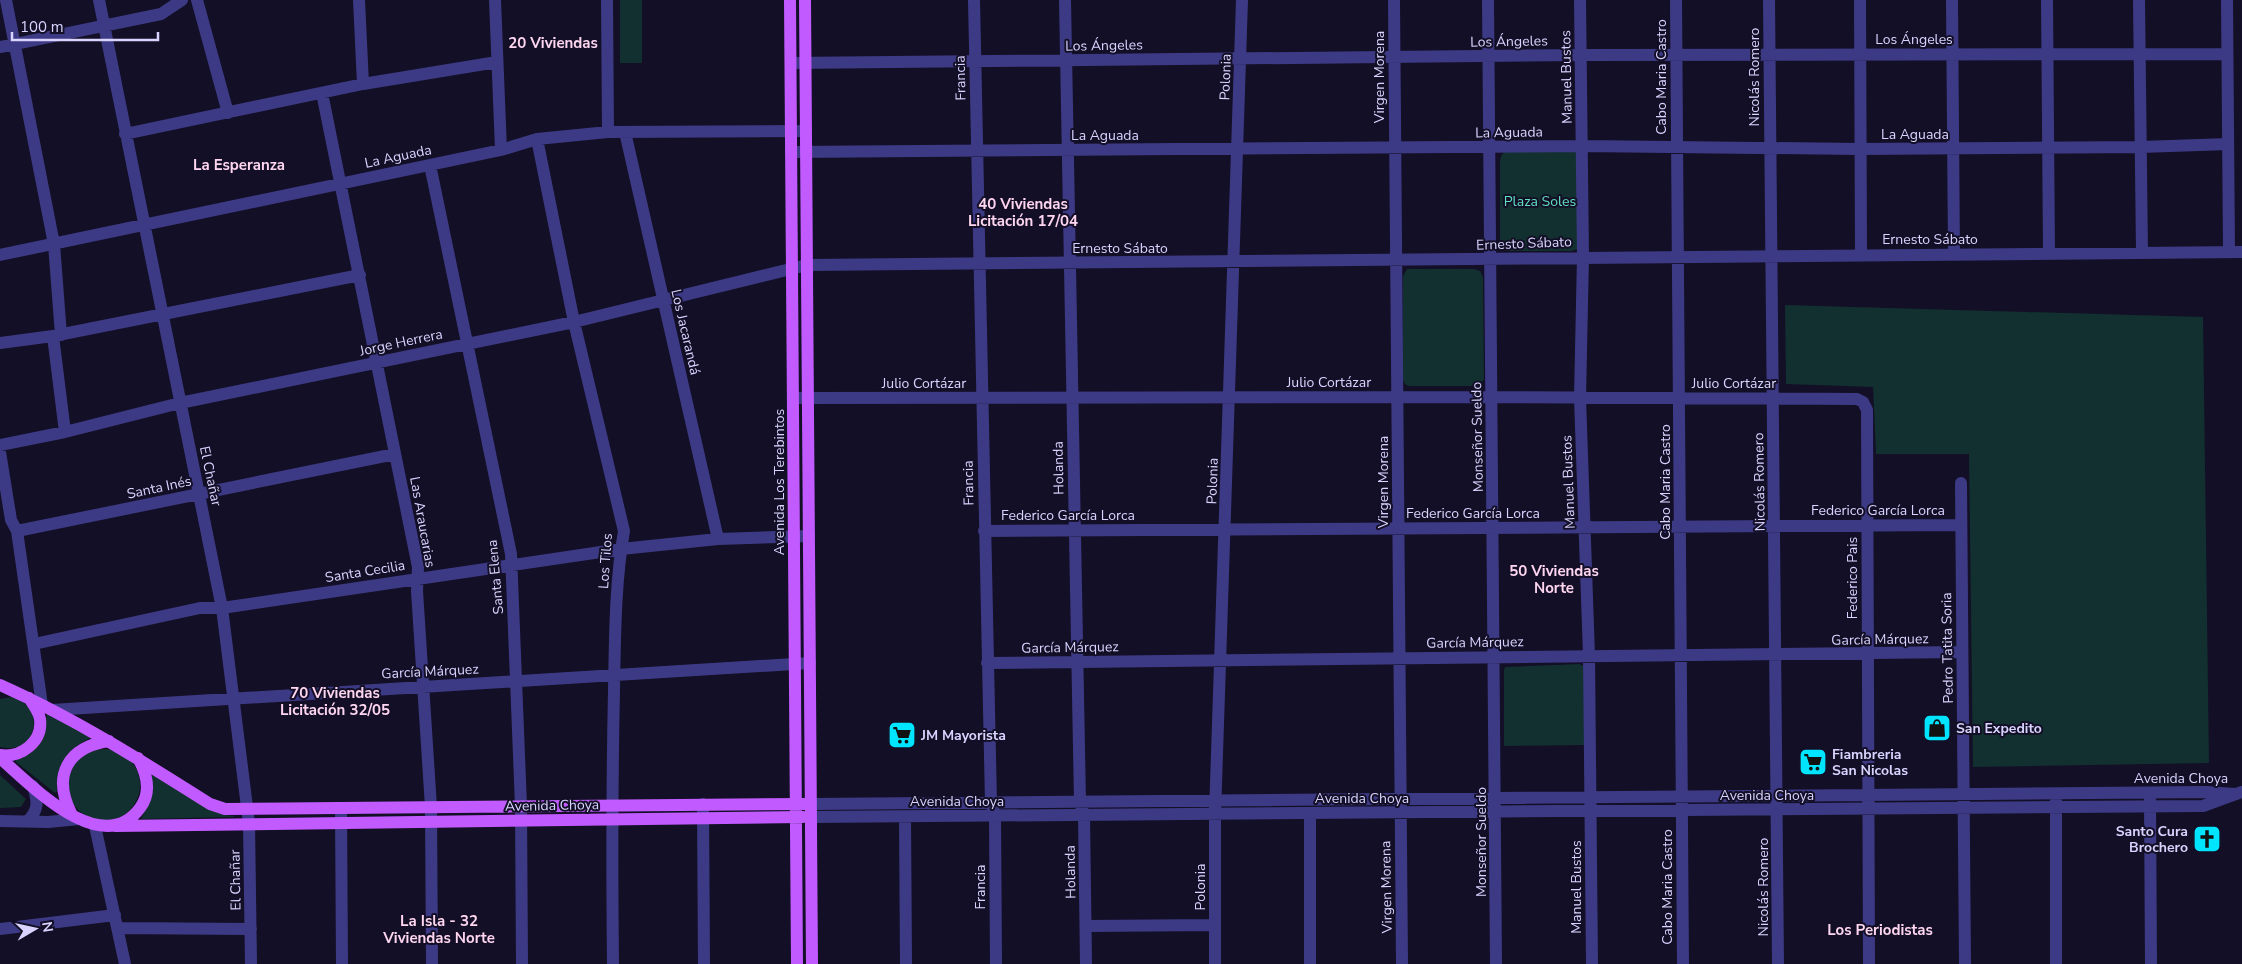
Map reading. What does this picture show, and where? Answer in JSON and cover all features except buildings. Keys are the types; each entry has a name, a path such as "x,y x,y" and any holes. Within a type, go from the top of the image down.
{"main road":[{"name":"Avenida Los Terebintos","path":"790,0 797,964"},
{"path":"805,0 812,964"},
{"path":"0,685 47,707 138,758 146,775 146,797 140,808 129,820 115,826 96,826 75,816 33,786 0,757"},
{"path":"0,693 15,691"},
{"path":"0,757 19,754 35,740 40,729 40,718 29,698"},
{"path":"75,816 65,802 62,788 64,774 70,760 80,750 93,743 109,741"},
{"name":"Avenida Choya","path":"138,758 210,804 225,809 811,804"},
{"name":"Avenida Choya","path":"115,826 811,817"}],"street":[{"path":"6,0 54,244 57,336 64,432"},
{"name":"El Chañar","path":"98,0 222,608 249,823 251,964"},
{"path":"0,47 161,14 182,0"},
{"path":"197,0 228,113"},
{"path":"359,0 363,84"},
{"path":"495,0 501,150"},
{"path":"607,0 608,132"},
{"name":"Francia","path":"974,0 984,531 991,803 995,816 996,964"},
{"name":"Holanda","path":"1065,0 1068,263 1080,802 1084,815 1086,964"},
{"name":"Polonia","path":"1215,964 1215,814 1242,0"},
{"name":"Virgen Morena","path":"1394,0 1402,964"},
{"name":"Monseñor Sueldo","path":"1488,0 1496,964"},
{"name":"Manuel Bustos","path":"1580,0 1583,146 1580,398 1589,655 1592,964"},
{"name":"Cabo Maria Castro","path":"1676,0 1683,964"},
{"name":"Nicolás Romero","path":"1769,0 1778,964"},
{"path":"1860,0 1861,254"},
{"path":"1952,0 1954,255"},
{"path":"2047,0 2049,253"},
{"path":"2140,0 2142,253"},
{"path":"2227,0 2228,144 2236,252"},
{"name":"Los Ángeles","path":"791,63 1676,54 2227,54"},
{"path":"125,134 363,84 497,62"},
{"name":"Las Araucarias","path":"322,94 418,567 417,591 431,807 432,964"},
{"name":"La Aguada","path":"0,255 501,150 537,139 608,132 806,131"},
{"name":"Los Jacarandá","path":"625,132 718,539"},
{"name":"Los Tilos","path":"537,139 574,322 624,531 621,549 614,674 612,805 613,964"},
{"name":"La Aguada","path":"791,152 1583,146 1860,149 2140,147 2228,144"},
{"name":"Santa Elena","path":"430,165 512,565 522,820 522,964"},
{"name":"Ernesto Sábato","path":"807,265 1491,260 1583,256 1771,254 1954,255 2236,252"},
{"name":"Jorge Herrera","path":"0,445 64,432 180,403 574,322 807,265"},
{"path":"0,343 57,336 360,275"},
{"name":"Julio Cortázar","path":"793,398 1492,396 1580,398 1857,398 1863,402"},
{"name":"Federico Pais","path":"1863,402 1867,410 1869,964"},
{"path":"0,452 11,520 16,531 34,644 47,707"},
{"name":"Santa Inés","path":"16,531 395,454"},
{"name":"Pedro Tatita Soria","path":"1960,482 1965,964"},
{"name":"Federico García Lorca","path":"984,531 1961,525"},
{"name":"Santa Cecilia","path":"34,644 200,608 222,608 621,549 718,539 809,536"},
{"name":"García Márquez","path":"988,663 1962,652"},
{"name":"García Márquez","path":"47,707 234,698 810,663"},
{"path":"27,822 34,816 38,808 33,786"},
{"path":"2150,793 2151,964"},
{"name":"Avenida Choya","path":"811,804 2239,793"},
{"name":"Avenida Choya","path":"811,817 2150,807 2203,806 2239,793"},
{"path":"2056,794 2056,964"},
{"path":"703,804 704,964"},
{"path":"341,808 342,964"},
{"path":"1310,814 1310,964"},
{"path":"0,821 27,822 75,816"},
{"path":"905,817 906,964"},
{"path":"96,826 125,964"},
{"path":"0,929 116,921 251,929"},
{"path":"1086,926 1215,925"}],"green space":[{"path":"620,0 642,0 642,63 620,63"},
{"name":"Plaza Soles","path":"1575,151 1579,153 1578,249 1571,251 1507,251 1502,249 1500,244 1500,160 1502,154 1506,152"},
{"path":"1407,269 1474,269 1480,271 1483,277 1484,380 1476,386 1409,386 1405,384 1403,380 1403,276"},
{"path":"1785,305 2203,317 2209,763 1973,767 1969,454 1876,454 1873,387 1786,384"},
{"path":"1579,664 1584,666 1587,745 1504,746 1505,667"},
{"path":"11,697 23,702 30,710 34,719 33,729 29,738 23,744 13,748 0,747 0,699"},
{"path":"47,714 91,737 72,749 64,759 59,771 57,791 55,793 16,762 16,760 27,755 39,745 46,729"},
{"path":"104,749 124,755 134,765 140,785 134,805 124,815 104,821 84,815 74,805 68,785 74,765 84,755"},
{"path":"154,774 225,815 234,816 141,819 145,811"},
{"path":"0,775 26,799 21,807 0,808"}],"place":[{"name":"San Expedito","path":"1937,728"},
{"name":"JM Mayorista","path":"902,735"},
{"name":"Fiambreria San Nicolas","path":"1813,762"},
{"name":"Santo Cura Brochero","path":"2207,839"}],"district":[{"name":"20 Viviendas","path":"553,43"},
{"name":"La Esperanza","path":"239,165"},
{"name":"40 Viviendas Licitación 17/04","path":"1023,212"},
{"name":"50 Viviendas Norte","path":"1554,580"},
{"name":"70 Viviendas Licitación 32/05","path":"335,702"},
{"name":"La Isla - 32 Viviendas Norte","path":"439,930"},
{"name":"Los Periodistas","path":"1880,930"}]}
